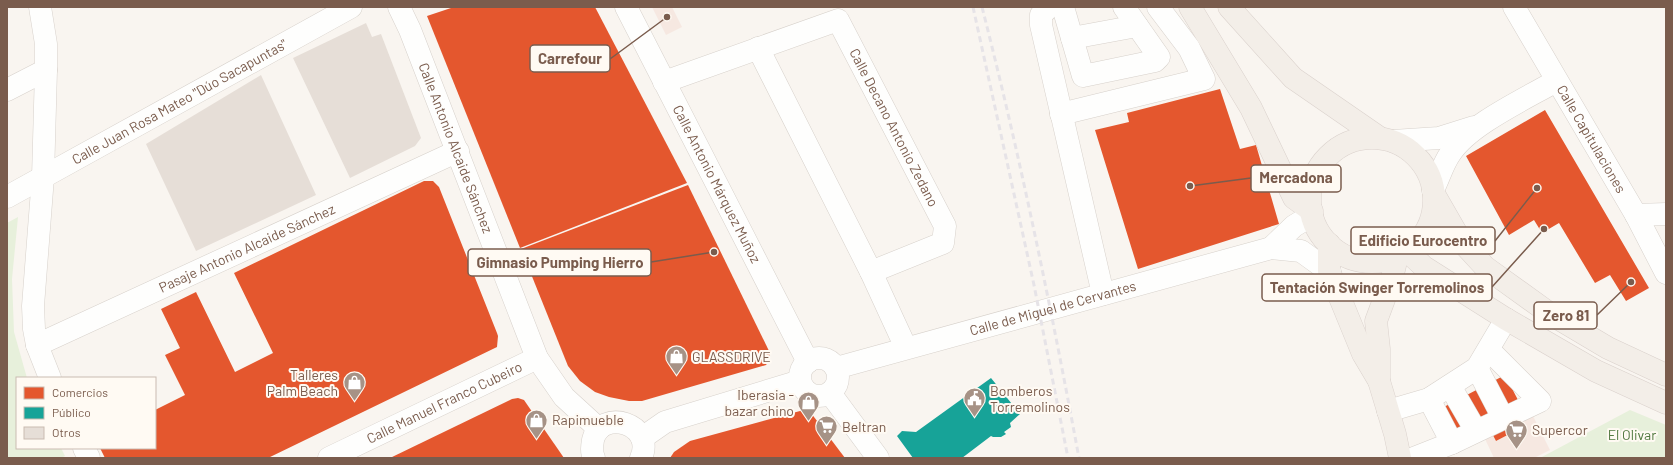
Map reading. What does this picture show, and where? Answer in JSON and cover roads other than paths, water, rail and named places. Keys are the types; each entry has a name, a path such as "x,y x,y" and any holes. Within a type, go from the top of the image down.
{"main road":[{"path":"1190,7 1251,108 1294,198 1312,213"},
{"path":"1229,7 1293,78 1387,140 1408,149 1420,160 1429,174 1434,192 1461,241 1485,267 1549,313 1608,348 1666,375"},
{"path":"1387,140 1361,139 1343,145 1328,157 1316,173 1311,192 1312,213 1318,230 1327,242 1344,255 1361,261 1379,262 1402,254 1419,240 1428,226 1433,210 1434,192"},
{"path":"1327,242 1330,272 1363,354 1379,381 1400,458"},
{"path":"1402,254 1506,319 1596,371 1666,403"},
{"path":"1379,381 1379,349 1376,321 1402,254"}],"street":[{"path":"40,7 46,44 46,70 43,177 33,306 34,329 37,345 50,377"},
{"name":"Calle Juan Rosa Mateo \"Dúo Sacapuntas\"","path":"7,197 351,7"},
{"name":"Calle Antonio Alcaide Sánchez","path":"399,7 413,37 537,358 564,398 599,429"},
{"name":"Calle Antonio Márquez Muñoz","path":"626,7 804,371"},
{"path":"1049,7 1041,15 1041,25 1103,294"},
{"path":"1063,7 1083,76 1155,60 1159,57 1124,7"},
{"path":"1061,114 1204,79 1188,48 1158,7"},
{"name":"Calle Capitulaciones","path":"1514,7 1556,81 1636,215 1666,273"},
{"name":"Calle Decano Antonio Zedano","path":"664,82 838,20 944,226 943,243 871,272"},
{"path":"1072,38 1137,26"},
{"path":"758,48 871,272 906,348"},
{"path":"7,90 46,70"},
{"path":"1434,192 1450,153 1462,140 1480,125 1556,81"},
{"path":"1387,140 1439,138 1480,125"},
{"name":"Pasaje Antonio Alcaide Sánchez","path":"37,345 458,152"},
{"path":"1270,248 1294,226 1312,213"},
{"path":"1636,215 1666,214"},
{"path":"1270,248 1301,251 1327,242"},
{"name":"Calle de Miguel de Cervantes","path":"836,368 1270,248"},
{"path":"1301,251 1330,272"},
{"path":"1388,411 1429,399 1476,368 1506,319"},
{"path":"1414,458 1452,443 1540,401 1488,350"},
{"name":"Calle Manuel Franco Cubeiro","path":"330,458 537,358"},
{"path":"641,448 665,422 804,371 820,358 832,363 836,368 838,379 834,389 824,396 811,395 802,386 804,371"},
{"path":"1476,368 1504,418"},
{"path":"1450,386 1476,431"},
{"path":"830,393 878,458"},
{"path":"1429,399 1452,443"},
{"path":"594,458 592,445 594,437 599,429 606,424 614,422 622,422 631,425 637,431 641,448"},
{"path":"84,449 89,458"}],"railway":[{"path":"973,7 1034,285 1068,458"},
{"path":"982,7 1034,232 1079,458"}],"place":[{"name":"Carrefour","path":"667,17"},
{"name":"Mercadona","path":"1190,186"},
{"name":"Edificio Eurocentro","path":"1537,188"},
{"name":"Tentación Swinger Torremolinos","path":"1544,229"},
{"name":"Gimnasio Pumping Hierro","path":"714,252"},
{"name":"Zero 81","path":"1631,282"},
{"name":"GLASSDRIVE","path":"676,376"},
{"name":"Talleres Palm Beach","path":"354,402"},
{"name":"Bomberos Torremolinos","path":"975,418"},
{"name":"Iberasia - bazar chino","path":"809,422"},
{"name":"Rapimueble","path":"536,440"},
{"name":"Beltran","path":"826,446"},
{"name":"Supercor","path":"1517,450"}],"park label":[{"name":"El Olivar","path":"1632,435"}]}
